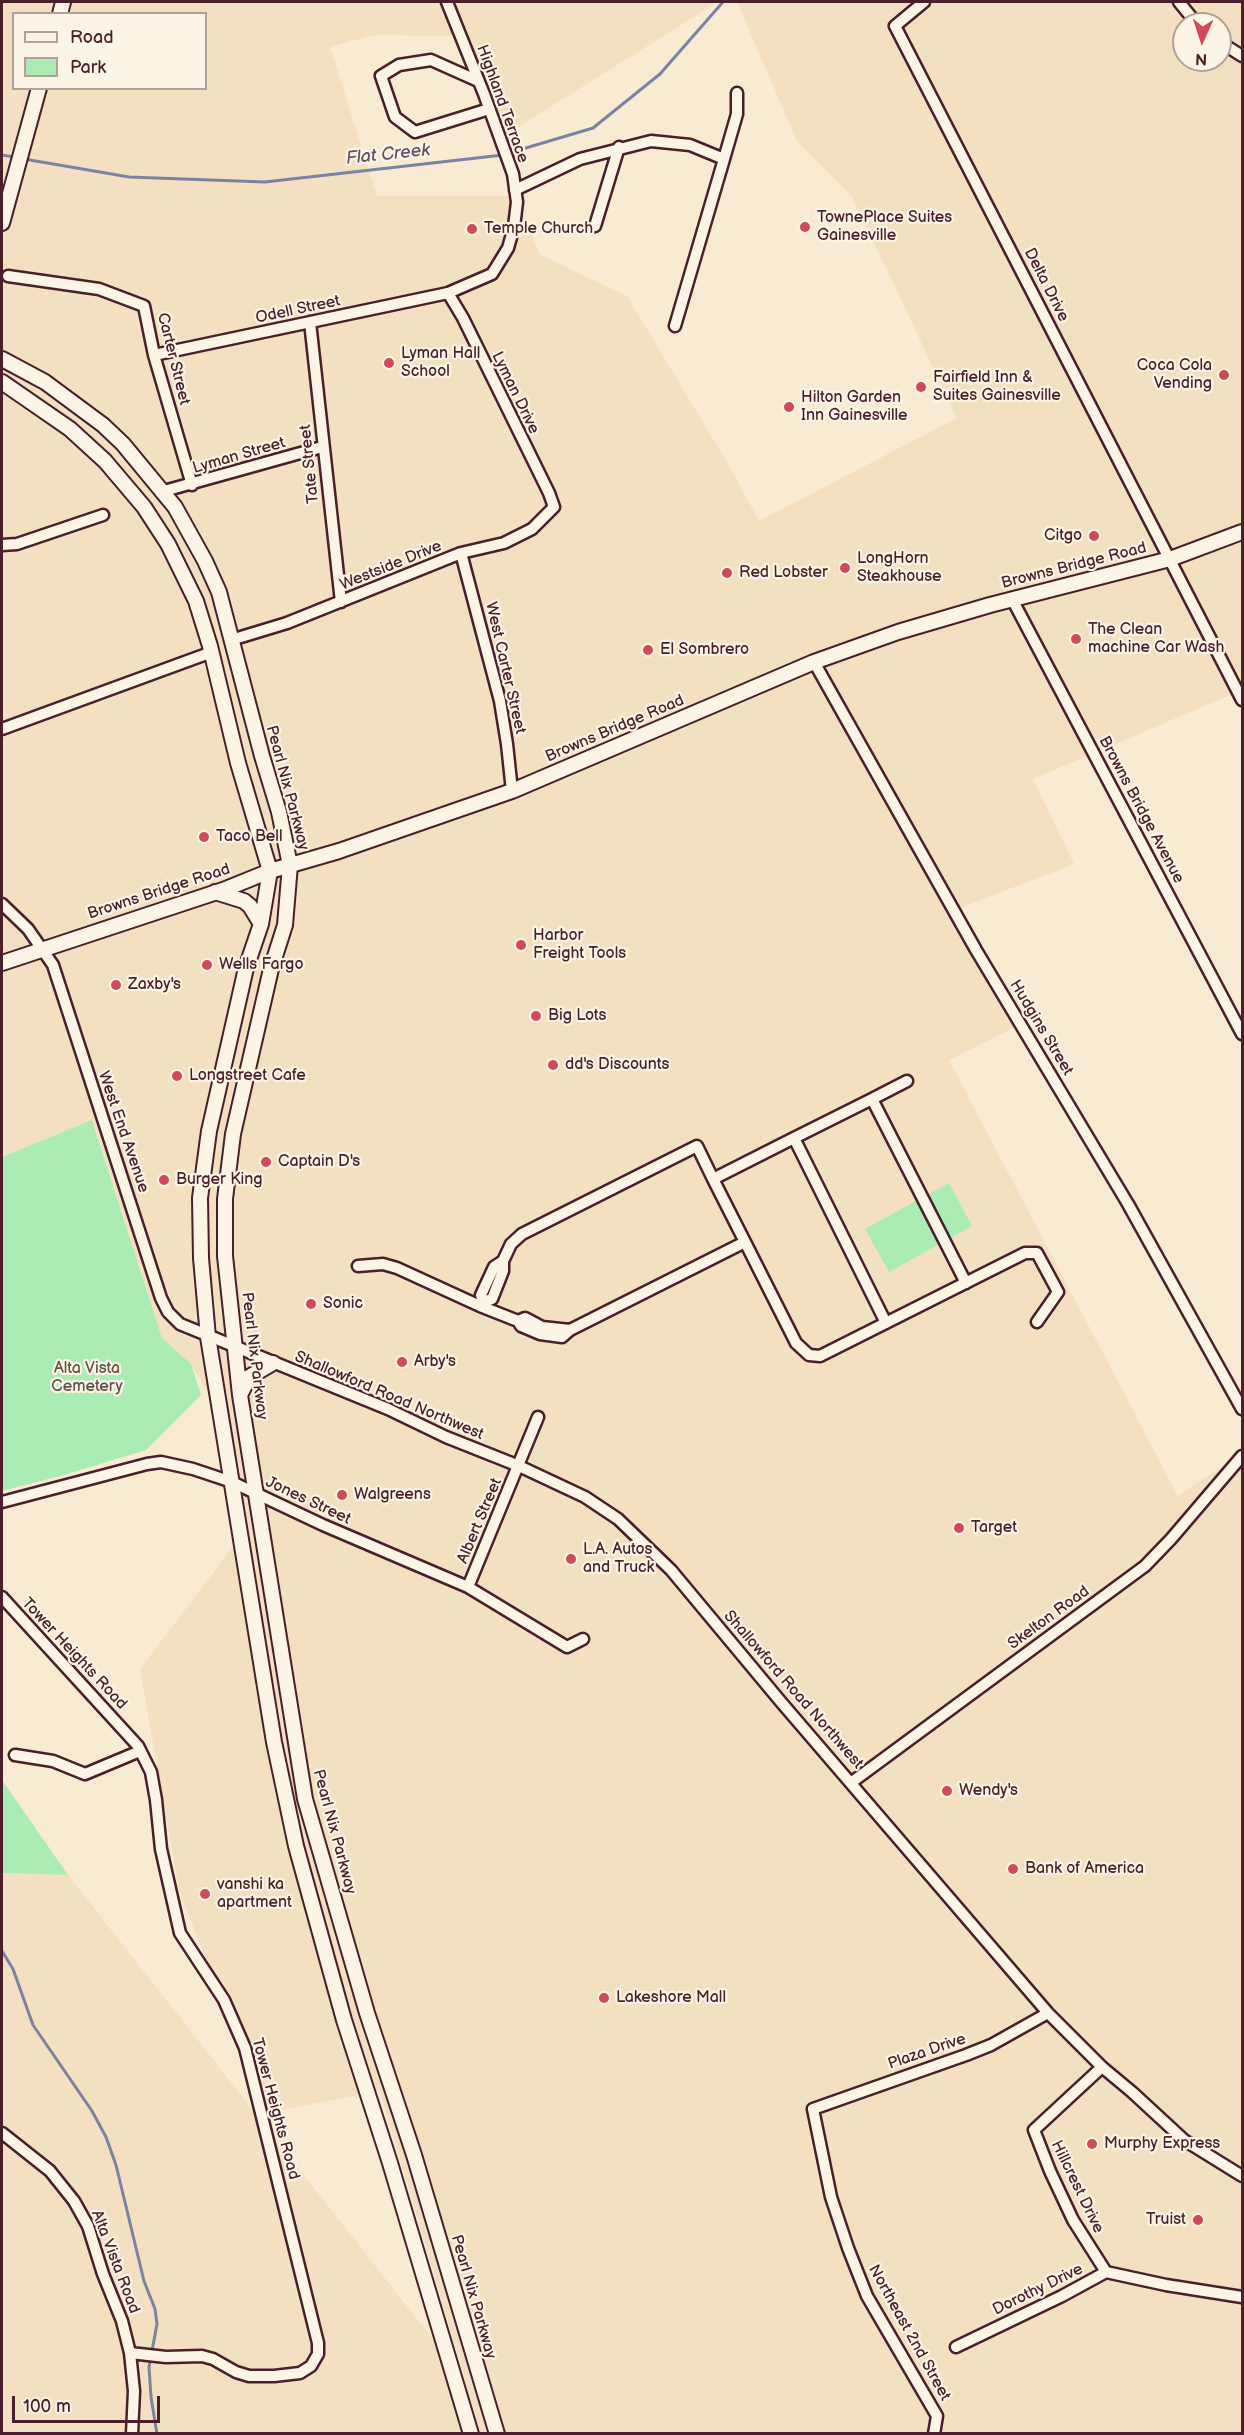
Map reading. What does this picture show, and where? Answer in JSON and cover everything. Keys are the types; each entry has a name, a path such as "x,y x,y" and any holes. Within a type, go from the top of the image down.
{"main road":[{"path":"2,223 38,90"},
{"path":"2,352 7,362"},
{"name":"Pearl Nix Parkway","path":"7,362 45,382 103,425 123,444 164,492 205,561 219,592 279,812 290,865 285,925 271,969 233,1134 225,1199 225,1256 240,1395 306,1799 367,2013 414,2155 497,2433"},
{"path":"2,382 70,429 105,461 144,507 183,572 196,601 212,652 238,762 270,871 261,924 246,968 208,1131 200,1198 201,1257 208,1337 274,1742 296,1846 344,2020 390,2163 471,2433"},
{"name":"Browns Bridge Road","path":"2,963 512,791 814,662 898,632 1012,599 1170,559 1242,532"},
{"path":"215,892 244,901 250,906 261,924"},
{"path":"240,1395 249,1377 273,1363"}],"street":[{"name":"Highland Terrace","path":"447,2 513,174 517,202 508,248 492,273 448,293"},
{"name":"Delta Drive","path":"924,2 895,26 1242,700"},
{"path":"478,81 431,60 399,65 381,76 395,117 415,132 489,109"},
{"path":"675,326 737,114 737,93"},
{"path":"515,190 580,159 619,147 651,141 690,146 723,159"},
{"path":"595,226 619,147"},
{"name":"Carter Street","path":"8,276 99,289 144,306 154,354 192,485"},
{"name":"Odell Street","path":"154,354 448,293"},
{"name":"Lyman Drive","path":"448,293 463,318 554,507"},
{"name":"Tate Street","path":"310,322 322,447 341,602"},
{"name":"Lyman Street","path":"164,492 322,447"},
{"name":"Westside Drive","path":"231,640 287,623 461,553 504,543 532,530 554,507"},
{"path":"2,545 17,544 103,515"},
{"name":"West Carter Street","path":"461,553 500,701 512,791"},
{"name":"Browns Bridge Avenue","path":"1012,599 1242,1034"},
{"path":"2,729 212,652"},
{"name":"Hudgins Street","path":"814,662 976,950 1128,1204 1242,1409"},
{"name":"West End Avenue","path":"2,904 28,929 53,965 161,1298 168,1312 180,1324 234,1346"},
{"path":"713,1179 907,1081"},
{"path":"872,1099 966,1283"},
{"path":"794,1138 886,1323"},
{"path":"482,1304 492,1299 493,1282 503,1271 503,1261 511,1244 522,1234 697,1146 796,1343 809,1355 820,1356 1025,1253 1037,1253 1058,1292 1037,1322"},
{"path":"358,1266 383,1264 397,1268 518,1320 521,1326 562,1336 745,1242"},
{"name":"Shallowford Road Northwest","path":"234,1346 519,1466 585,1497 618,1519 671,1570 1048,2013 1102,2067 1184,2140 1242,2176"},
{"name":"Albert Street","path":"468,1587 538,1417"},
{"name":"Skelton Road","path":"852,1782 1145,1566 1172,1539 1242,1456"},
{"name":"Jones Street","path":"2,1502 161,1462 193,1469 232,1482 468,1587 567,1647 583,1639"},
{"name":"Tower Heights Road","path":"2,1598 140,1751 151,1772 161,1849 180,1933 224,2000 245,2048 318,2343 318,2354 311,2366 300,2373 274,2376 249,2376 202,2356 166,2357 130,2353"},
{"path":"15,1755 53,1761 85,1774 140,1751"},
{"name":"Plaza Drive","path":"813,2109 991,2045 1048,2013"},
{"name":"Hillcrest Drive","path":"1102,2067 1034,2130 1043,2156 1074,2220 1106,2272"},
{"name":"Northeast 2nd Street","path":"813,2109 831,2197 848,2248 867,2296 937,2416 937,2427 934,2433"},
{"name":"Alta Vista Road","path":"2,2133 50,2172 74,2200 88,2226 103,2274 122,2321 130,2353 134,2391 132,2433"},
{"name":"Dorothy Drive","path":"956,2347 1106,2272 1166,2286 1242,2297"}],"shaded area":[{"path":"2,2 718,2 507,134 460,36 373,35 330,47 377,196 516,196 540,255 627,296 734,474 759,521 957,418 852,196 797,141 737,2 1242,2 1242,690 1033,779 1074,864 957,909 1025,1022 949,1060 1178,1496 1242,1453 1242,2433 2,2433 2,1873 68,1875 465,2380 380,2091 265,2113 179,1890 140,1669 235,1544 228,1490 211,1398 191,1364 162,1338 93,1120 2,1157"}],"green space":[{"name":"Alta Vista Cemetery","path":"92,1120 162,1338 191,1364 201,1395 146,1450 2,1491 2,1157"},
{"path":"949,1183 972,1226 889,1272 865,1229"},
{"path":"2,1780 68,1875 2,1873"}],"waterway":[{"name":"Flat Creek","path":"509,153 593,128 660,74 723,2"},
{"name":"Flat Creek","path":"2,155 14,157"},
{"name":"Flat Creek","path":"24,159 129,177 265,182 503,155"},
{"path":"2,1951 13,1969 33,2025 92,2111 106,2137 116,2165 144,2281 155,2309 157,2324 149,2367 157,2434"}],"place":[{"name":"TownePlace Suites Gainesville","path":"805,227"},
{"name":"Temple Church","path":"472,229"},
{"name":"Lyman Hall School","path":"389,363"},
{"name":"Coca Cola Vending","path":"1224,375"},
{"name":"Fairfield Inn & Suites Gainesville","path":"921,387"},
{"name":"Hilton Garden Inn Gainesville","path":"789,407"},
{"name":"Citgo","path":"1094,536"},
{"name":"LongHorn Steakhouse","path":"845,568"},
{"name":"Red Lobster","path":"727,573"},
{"name":"The Clean machine Car Wash","path":"1076,639"},
{"name":"El Sombrero","path":"648,650"},
{"name":"Taco Bell","path":"204,837"},
{"name":"Harbor Freight Tools","path":"521,945"},
{"name":"Wells Fargo","path":"207,965"},
{"name":"Zaxby's","path":"116,985"},
{"name":"Big Lots","path":"536,1016"},
{"name":"dd's Discounts","path":"553,1065"},
{"name":"Longstreet Cafe","path":"177,1076"},
{"name":"Captain D's","path":"266,1162"},
{"name":"Burger King","path":"164,1180"},
{"name":"Sonic","path":"311,1304"},
{"name":"Arby's","path":"402,1362"},
{"name":"Walgreens","path":"342,1495"},
{"name":"Target","path":"959,1528"},
{"name":"L.A. Autos and Truck","path":"571,1559"},
{"name":"Wendy's","path":"947,1791"},
{"name":"Bank of America","path":"1013,1869"},
{"name":"vanshi ka apartment","path":"205,1894"},
{"name":"Lakeshore Mall","path":"604,1998"},
{"name":"Murphy Express","path":"1092,2144"},
{"name":"Truist","path":"1198,2220"}]}
